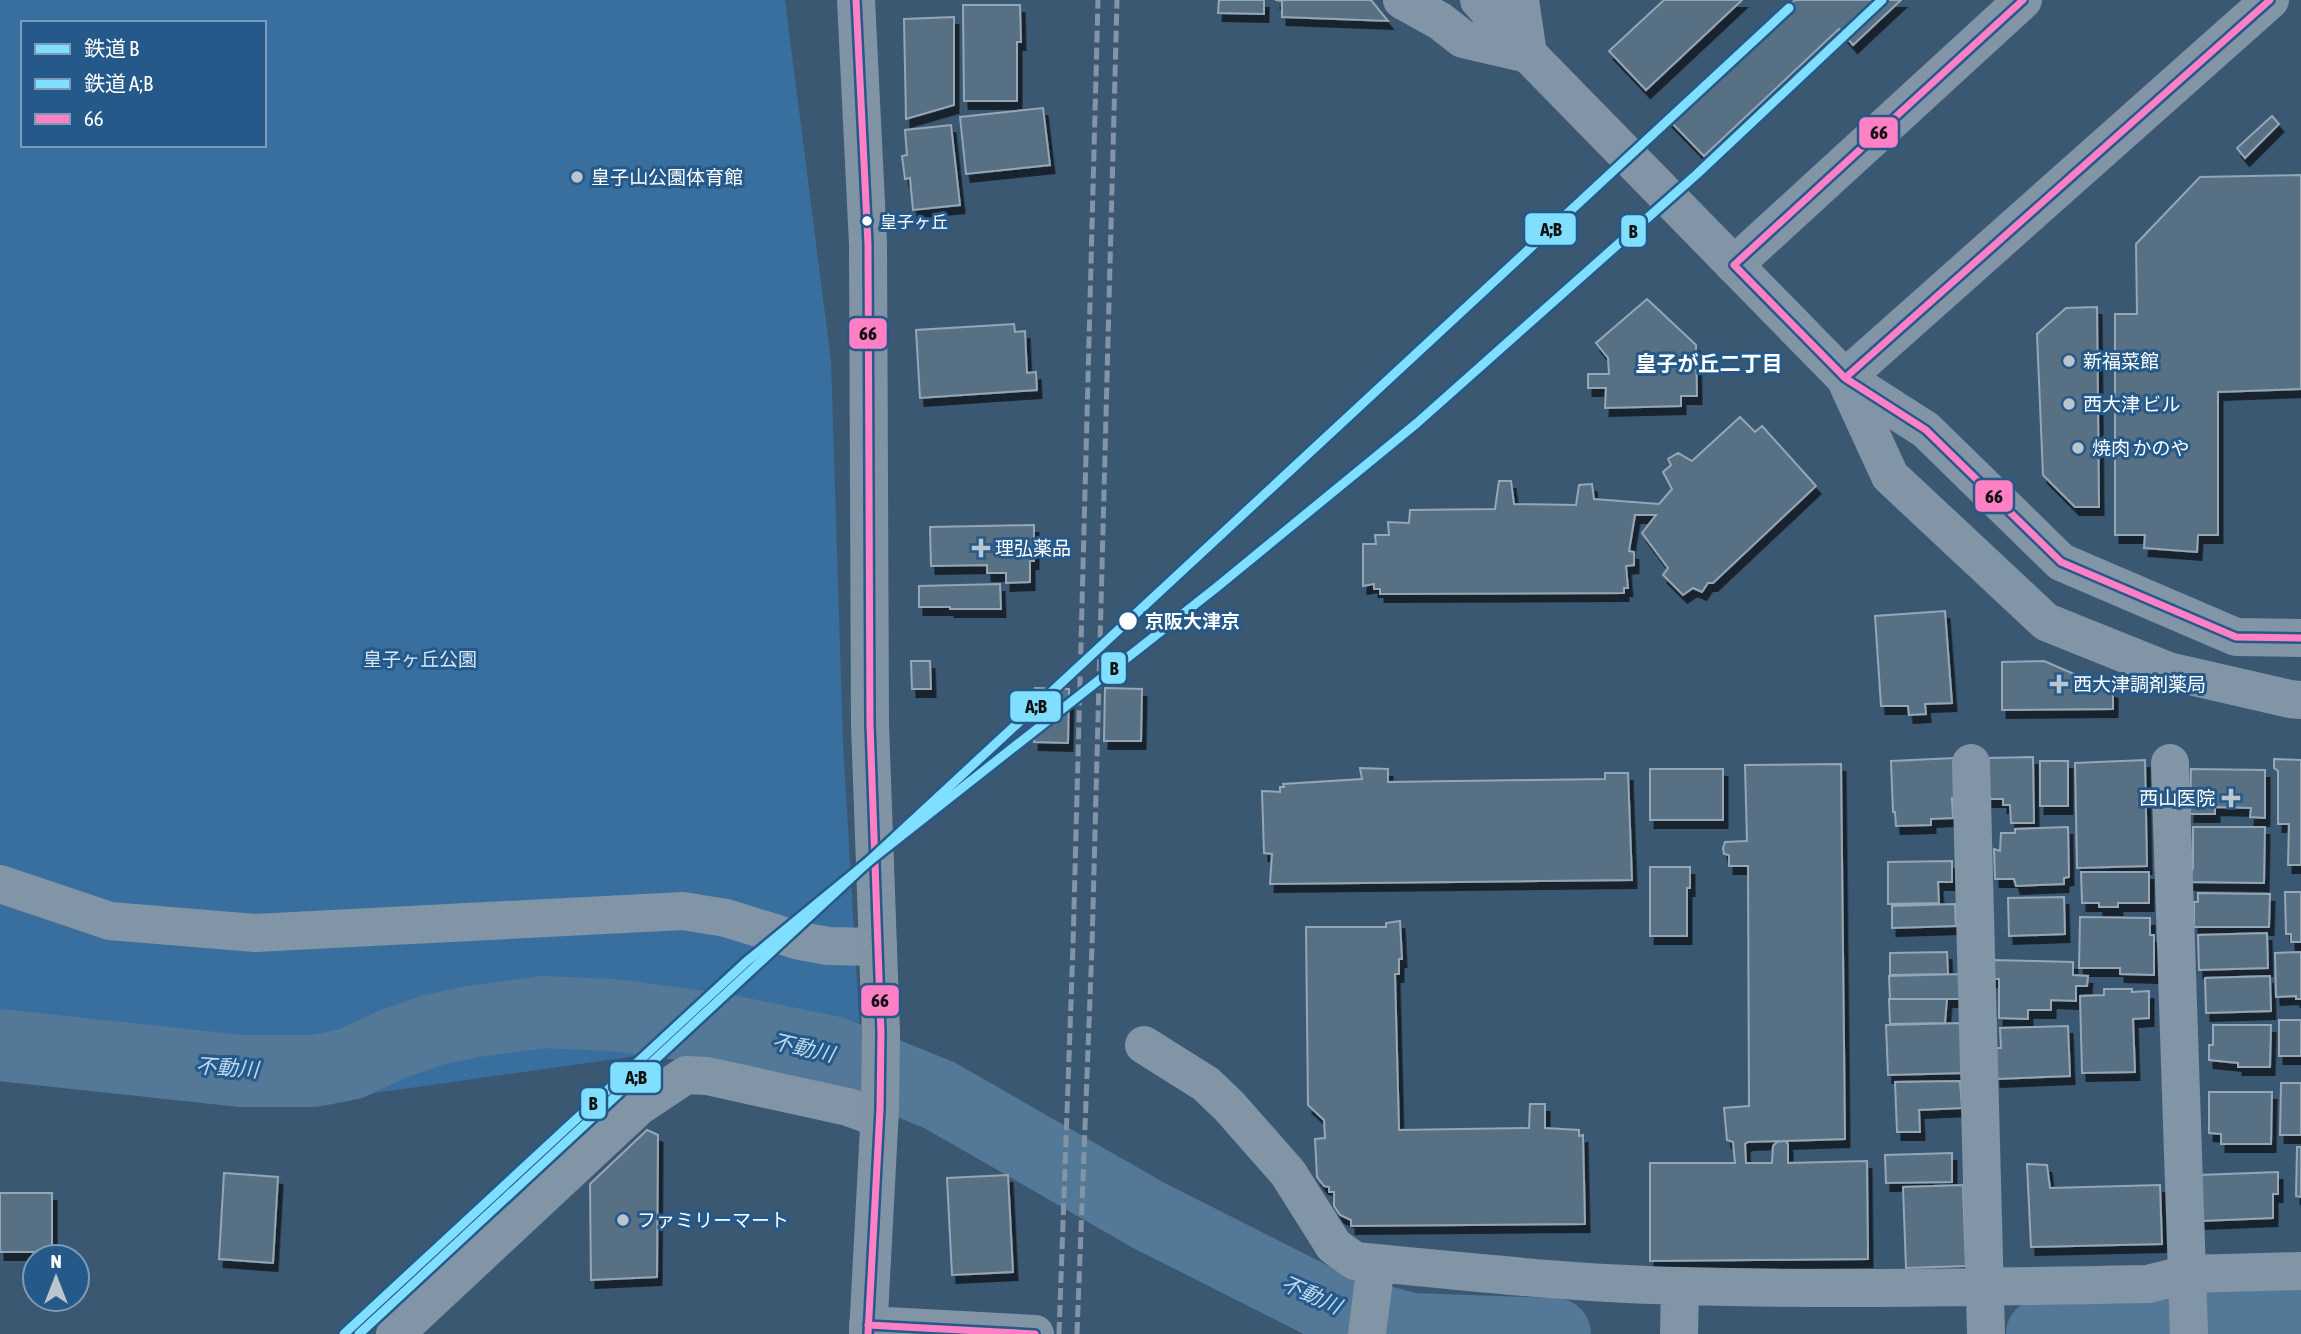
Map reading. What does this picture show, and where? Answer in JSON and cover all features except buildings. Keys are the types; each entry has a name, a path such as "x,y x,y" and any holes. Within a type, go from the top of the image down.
{"main road":[{"path":"856,0 868,244 870,724 881,1033 868,1329"}],"street":[{"path":"1402,0 1440,21 1463,39 1528,54"},
{"path":"1479,0 1528,54 1845,379 1926,430 2061,562 2236,637 2301,638"},
{"path":"1520,0 1528,54"},
{"path":"1734,265 2023,0"},
{"path":"1845,379 2270,0"},
{"path":"1845,379 1890,476 2046,622 2168,671 2290,699 2301,699"},
{"path":"1971,763 1986,1334"},
{"path":"2170,763 2189,1334"},
{"path":"0,884 110,921 255,933 683,911 726,918 828,946 878,947"},
{"path":"1144,1045 1206,1084 1229,1106 1288,1173 1334,1246 1355,1261 1521,1278 1680,1288 1984,1289 2148,1284 2188,1276 2301,1270"},
{"path":"395,1334 638,1107 686,1075 707,1076 879,1113"},
{"path":"1367,1334 1376,1264"},
{"path":"1679,1334 1680,1288"},
{"path":"868,1329 1034,1334"}],"green space":[{"name":"皇子ヶ丘公園","path":"0,0 785,0 831,361 843,743 863,1086 699,1047 319,1101 0,1060"}],"waterway":[{"name":"不動川","path":"0,1045 241,1071 314,1071 350,1064 393,1044 433,1030 543,1012 613,1015 724,1030 832,1052 939,1095 1148,1215 1332,1308 1411,1329 1555,1334"},
{"name":"不動川","path":"2042,1334 2301,1318"}],"railway":[{"path":"1059,1334 1073,946 1098,0"},
{"path":"1077,1334 1092,946 1117,0"}],"rail line":[{"name":"B","path":"344,1334 746,962 863,866 1217,587 1417,423 1697,174 1882,0"},
{"name":"A;B","path":"359,1334 1789,8"}],"transit line":[{"name":"66","path":"856,0 868,244 870,724 881,1033 880,1109 868,1334"},
{"name":"66","path":"1734,265 2023,0"},
{"name":"66","path":"1845,378 2270,0"},
{"name":"66","path":"1734,265 1845,378 1926,430 2061,562 2236,637 2301,638"},
{"name":"66","path":"868,1325 1035,1334"}],"place":[{"name":"皇子山公園体育館","path":"577,177"},
{"name":"皇子ヶ丘","path":"867,221"},
{"name":"新福菜館","path":"2069,361"},
{"name":"西大津 ビル","path":"2069,404"},
{"name":"焼肉 かのや","path":"2078,448"},
{"name":"理弘薬品","path":"981,548"},
{"name":"京阪大津京","path":"1128,621"},
{"name":"西大津調剤薬局","path":"2059,684"},
{"name":"西山医院","path":"2231,798"},
{"name":"ファミリーマート","path":"623,1220"}],"district":[{"name":"皇子が丘二丁目","path":"1709,364"}]}
